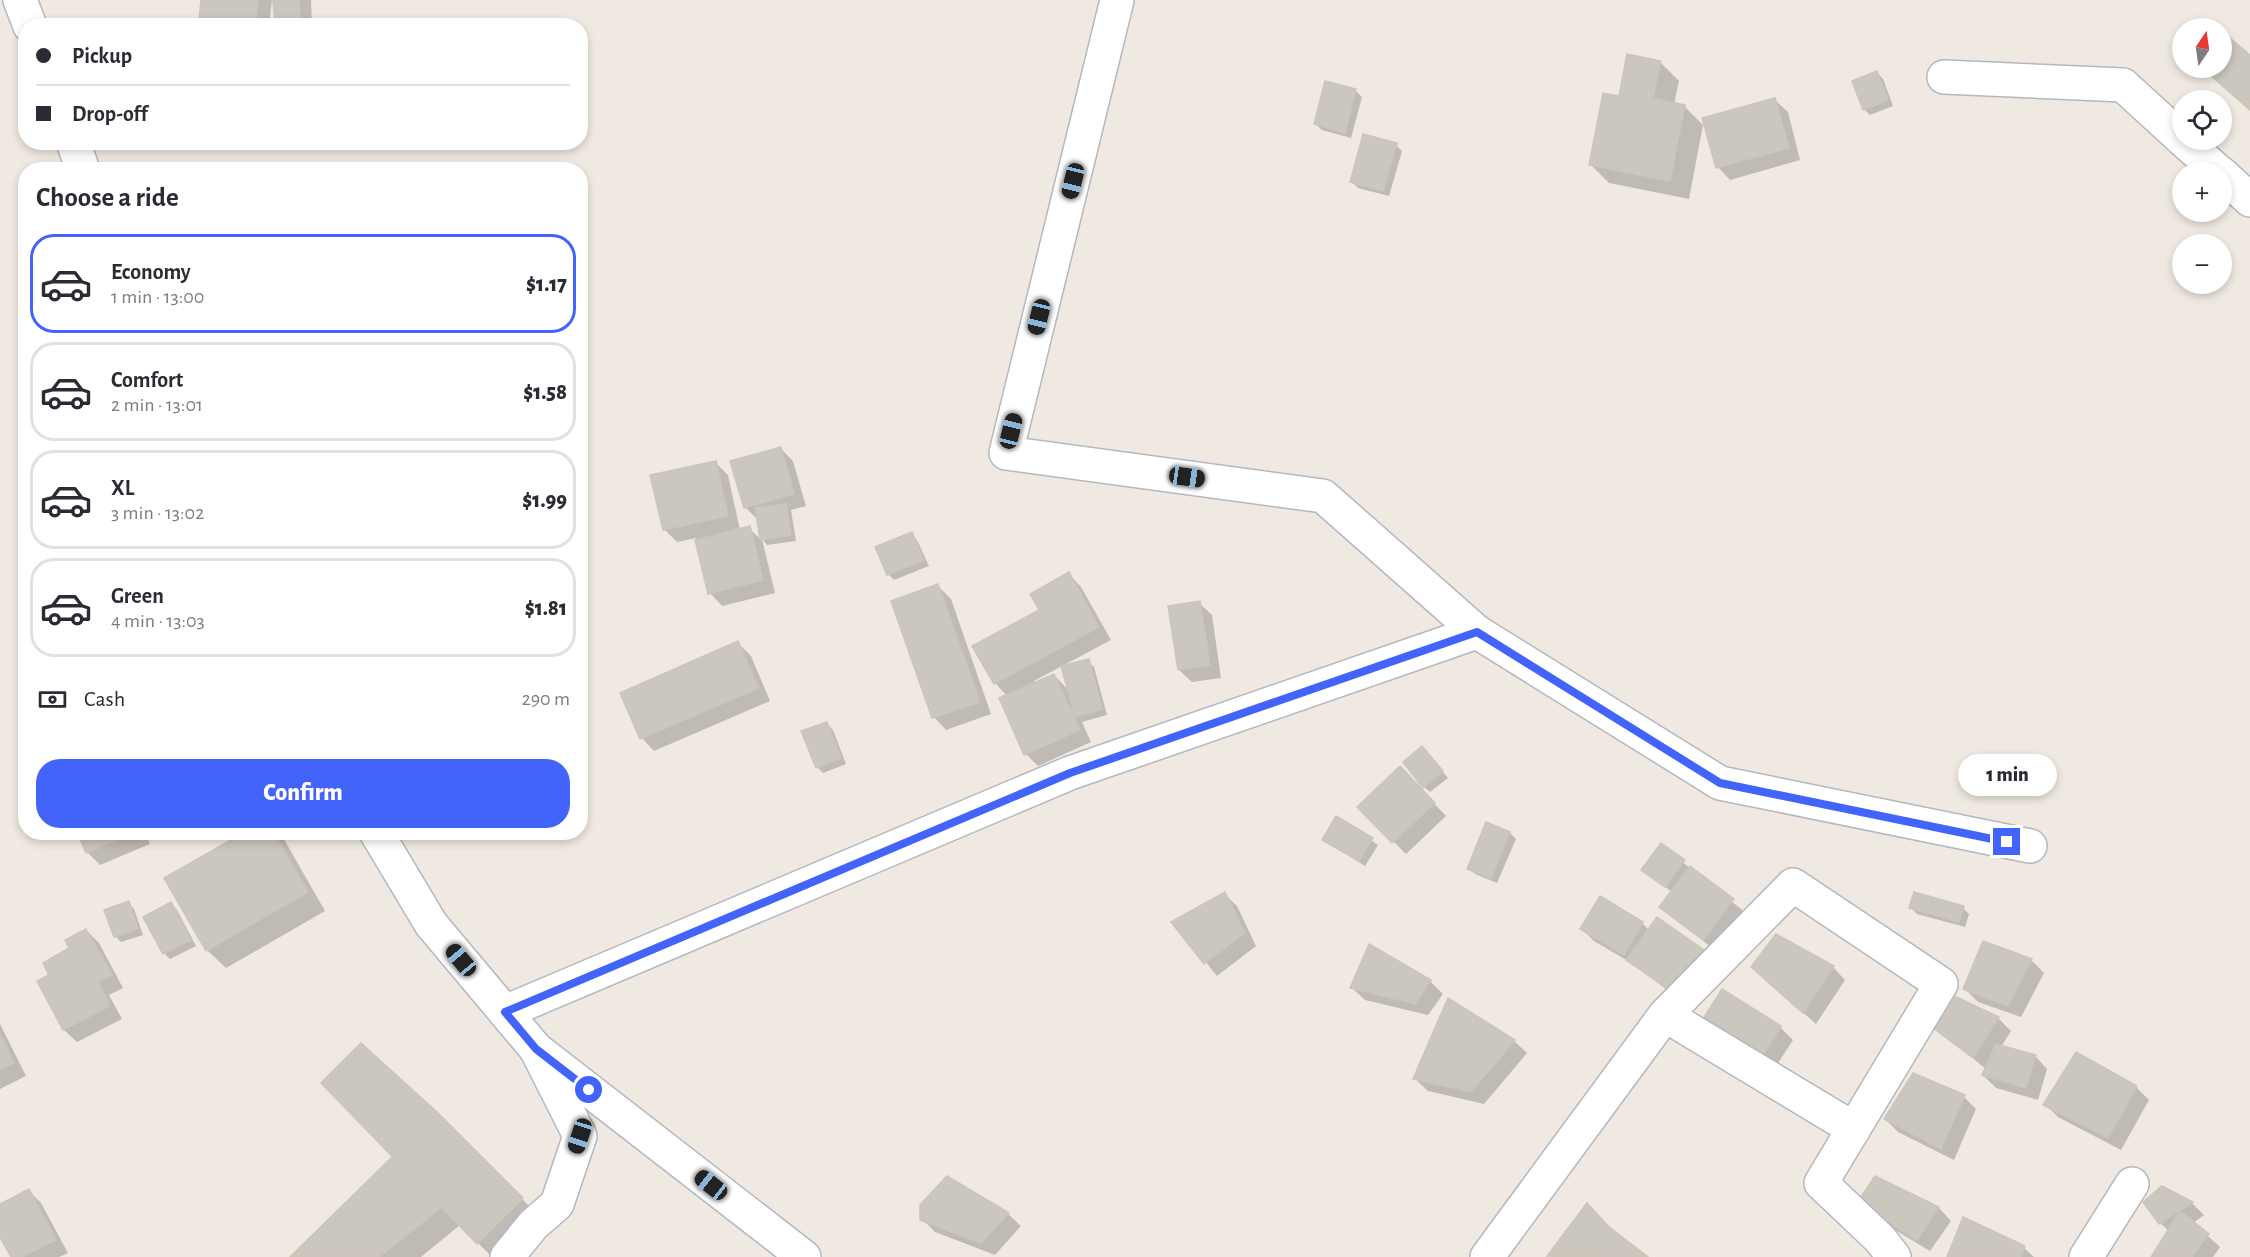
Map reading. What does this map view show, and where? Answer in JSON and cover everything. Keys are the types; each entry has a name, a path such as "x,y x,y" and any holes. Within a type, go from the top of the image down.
{"street":[{"path":"20,0 27,18"},
{"path":"1117,0 1006,453 1323,496 1477,632 1720,783 2030,846"},
{"path":"1944,77 2123,85 2172,129"},
{"path":"2195,150 2208,162"},
{"path":"2232,184 2250,200"},
{"path":"505,1012 1070,773 1477,632"},
{"path":"381,840 431,924 536,1049 804,1257"},
{"path":"1487,1257 1665,1015 1793,885 1941,984 1821,1183 1880,1239 1894,1257"},
{"path":"1665,1015 1854,1129"},
{"path":"507,1257 533,1225 557,1204 580,1136 536,1049"},
{"path":"2086,1257 2132,1184"}],"building":[{"path":"201,0 258,0 257,18 199,18"},
{"path":"273,0 299,0 300,18 274,18"},
{"path":"2232,40 2250,55 2250,110 2232,94 2232,90 2227,90 2213,78 2232,78"},
{"path":"1627,54 1661,61 1653,98 1685,105 1670,181 1589,165 1603,93 1619,96"},
{"path":"1877,71 1888,100 1863,110 1852,81"},
{"path":"1325,81 1356,89 1345,133 1314,124"},
{"path":"1775,98 1789,148 1716,168 1702,118"},
{"path":"1363,134 1397,143 1383,191 1350,182"},
{"path":"781,447 794,494 744,508 730,461"},
{"path":"716,461 728,516 663,530 650,475"},
{"path":"786,504 791,535 760,540 755,508"},
{"path":"750,526 763,580 708,594 695,540"},
{"path":"912,532 924,560 887,575 875,547"},
{"path":"1069,572 1099,627 994,684 972,646 1039,610 1030,594"},
{"path":"938,584 980,702 932,718 891,601"},
{"path":"1200,601 1210,665 1178,670 1168,606"},
{"path":"738,641 759,688 640,739 620,693"},
{"path":"1089,659 1102,709 1075,717 1061,666"},
{"path":"1054,674 1080,730 1024,755 999,698"},
{"path":"827,722 841,758 816,768 801,731"},
{"path":"1422,746 1443,771 1423,788 1403,762"},
{"path":"1400,766 1435,803 1392,843 1357,807"},
{"path":"1336,816 1373,838 1359,861 1322,840"},
{"path":"1486,822 1510,832 1491,878 1467,869"},
{"path":"80,840 117,840 86,853"},
{"path":"231,840 278,840 308,892 206,951 164,878"},
{"path":"1661,843 1685,860 1665,887 1641,870"},
{"path":"1690,866 1734,899 1703,940 1659,907"},
{"path":"1225,892 1245,933 1204,964 1171,922"},
{"path":"1914,892 1964,906 1959,922 1909,908"},
{"path":"1600,896 1643,922 1624,955 1580,929"},
{"path":"129,901 138,929 114,937 104,910"},
{"path":"171,902 191,940 163,954 143,917"},
{"path":"1657,917 1704,950 1674,993 1626,960"},
{"path":"86,929 112,975 98,982 110,1006 63,1030 37,981 49,975 43,963 69,948 65,940"},
{"path":"1776,934 1834,966 1803,1013 1751,967"},
{"path":"1983,941 2032,959 2008,1006 1963,989"},
{"path":"1369,944 1431,980 1415,1004 1350,988"},
{"path":"1722,989 1781,1026 1760,1060 1701,1022"},
{"path":"1950,994 1999,1017 1973,1058 1932,1027"},
{"path":"1448,998 1515,1040 1471,1092 1413,1079"},
{"path":"0,1034 14,1063 0,1070"},
{"path":"361,1043 437,1112 523,1198 477,1244 321,1083"},
{"path":"1996,1044 2036,1055 2026,1088 1982,1075"},
{"path":"2076,1052 2137,1086 2108,1138 2043,1105"},
{"path":"1913,1073 1965,1095 1941,1149 1884,1119"},
{"path":"392,1157 441,1208 379,1257 290,1257"},
{"path":"947,1176 1009,1213 981,1243 920,1220 920,1205"},
{"path":"1875,1176 1939,1207 1917,1240 1857,1203"},
{"path":"2162,1186 2193,1202 2159,1224 2143,1202"},
{"path":"29,1189 56,1240 22,1257 11,1257 0,1237 0,1204"},
{"path":"1587,1203 1608,1226 1583,1257 1547,1256"},
{"path":"2180,1211 2209,1234 2192,1257 2151,1257"},
{"path":"1963,1217 2025,1246 2021,1257 1947,1257"},
{"path":"1608,1226 1648,1257 1583,1257"}],"route":[{"path":"589,1090 536,1049 505,1012 1070,773 1477,632 1720,783 2007,842"}]}
